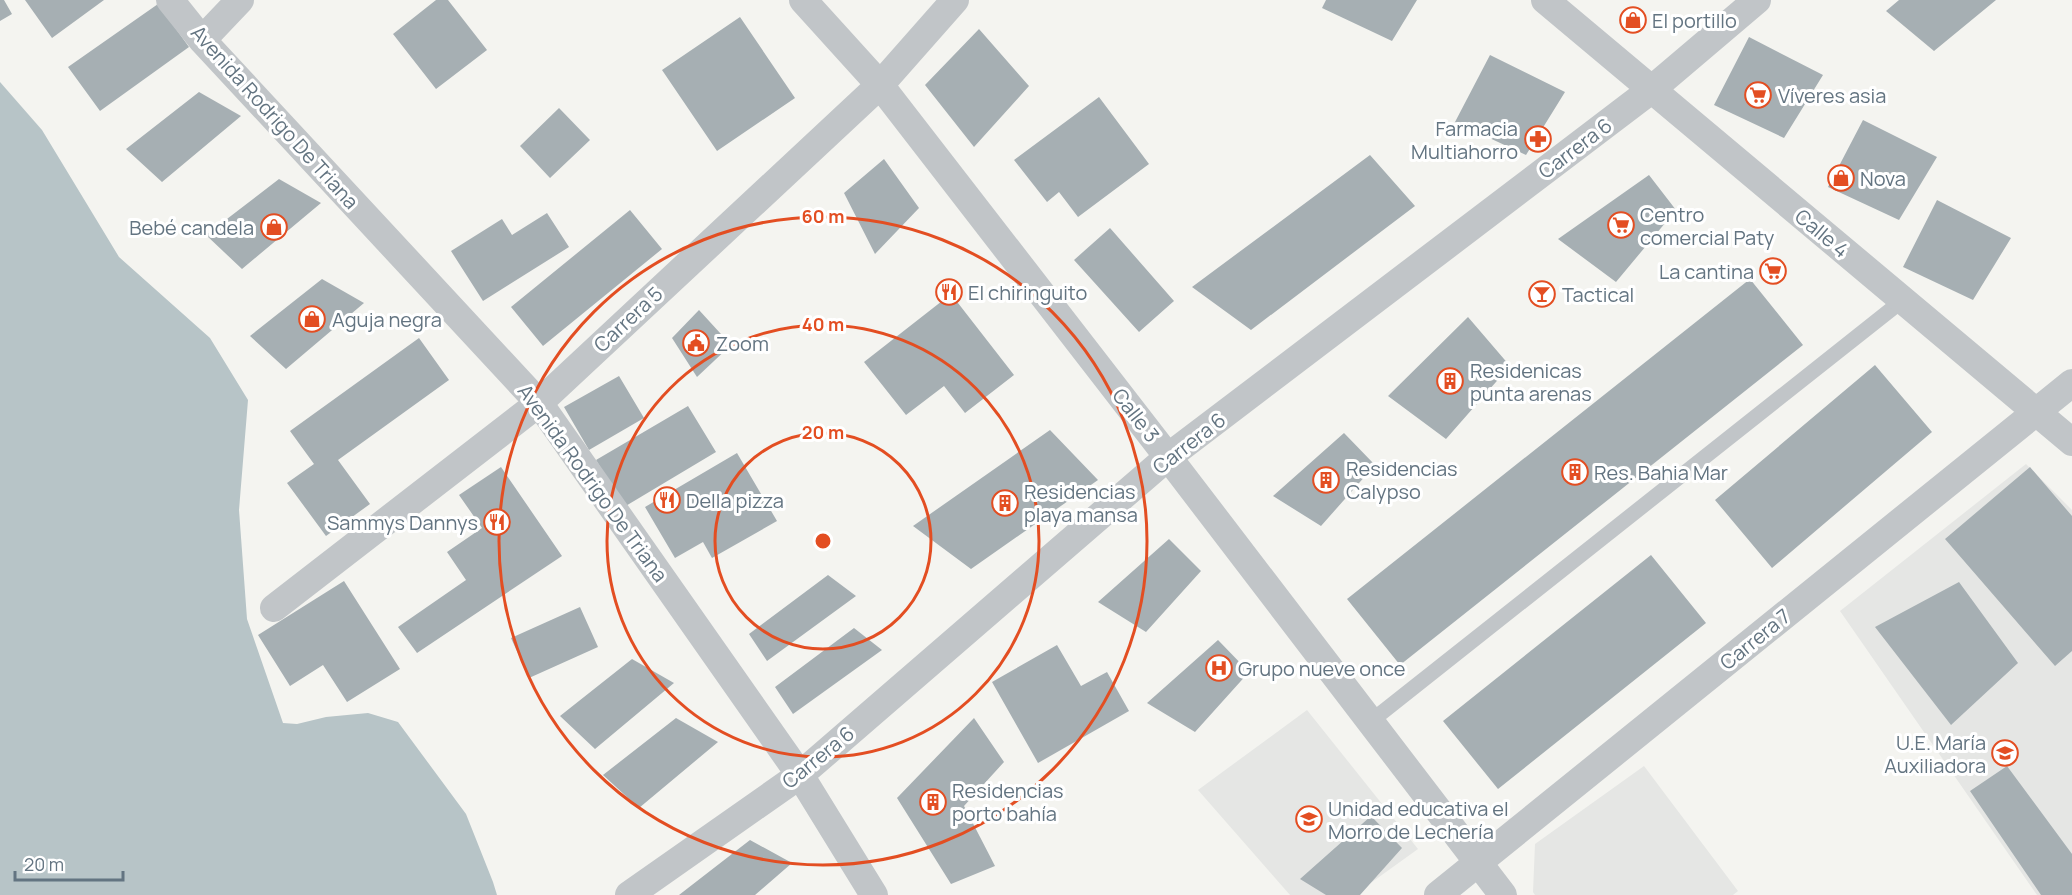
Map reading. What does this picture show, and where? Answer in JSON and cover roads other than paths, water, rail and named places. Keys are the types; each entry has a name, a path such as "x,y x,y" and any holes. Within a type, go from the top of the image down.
{"street":[{"name":"Avenida Rodrigo De Triana","path":"170,0 202,40 539,403 800,775 874,895"},
{"path":"202,40 240,0"},
{"name":"Calle 3","path":"803,0 880,85 1503,895"},
{"name":"Carrera 5","path":"274,608 539,403 880,85 955,0"},
{"name":"Calle 4","path":"1545,0 2072,442"},
{"name":"Carrera 6","path":"629,895 800,775 1168,457 1652,90 1757,0"},
{"name":"Carrera 7","path":"1438,895 2072,383"}],"lane":[{"path":"1370,722 1903,300"}],"place":[{"name":"El portillo","path":"1633,20"},
{"name":"Víveres asia","path":"1758,95"},
{"name":"Farmacia Multiahorro","path":"1538,139"},
{"name":"Nova","path":"1841,178"},
{"name":"Centro comercial Paty","path":"1621,225"},
{"name":"Bebé candela","path":"274,227"},
{"name":"La cantina","path":"1773,271"},
{"name":"El chiringuito","path":"949,292"},
{"name":"Tactical","path":"1542,294"},
{"name":"Aguja negra","path":"312,319"},
{"name":"Zoom","path":"696,343"},
{"name":"Residenicas punta arenas","path":"1450,381"},
{"name":"Res. Bahia Mar","path":"1575,472"},
{"name":"Residencias Calypso","path":"1326,480"},
{"name":"Della pizza","path":"667,500"},
{"name":"Residencias playa mansa","path":"1005,503"},
{"name":"Sammys Dannys","path":"497,522"},
{"name":"Grupo nueve once","path":"1219,668"},
{"name":"U.E. María Auxiliadora","path":"2005,753"},
{"name":"Residencias porto bahía","path":"933,802"},
{"name":"Unidad educativa el Morro de Lechería","path":"1309,819"}]}
